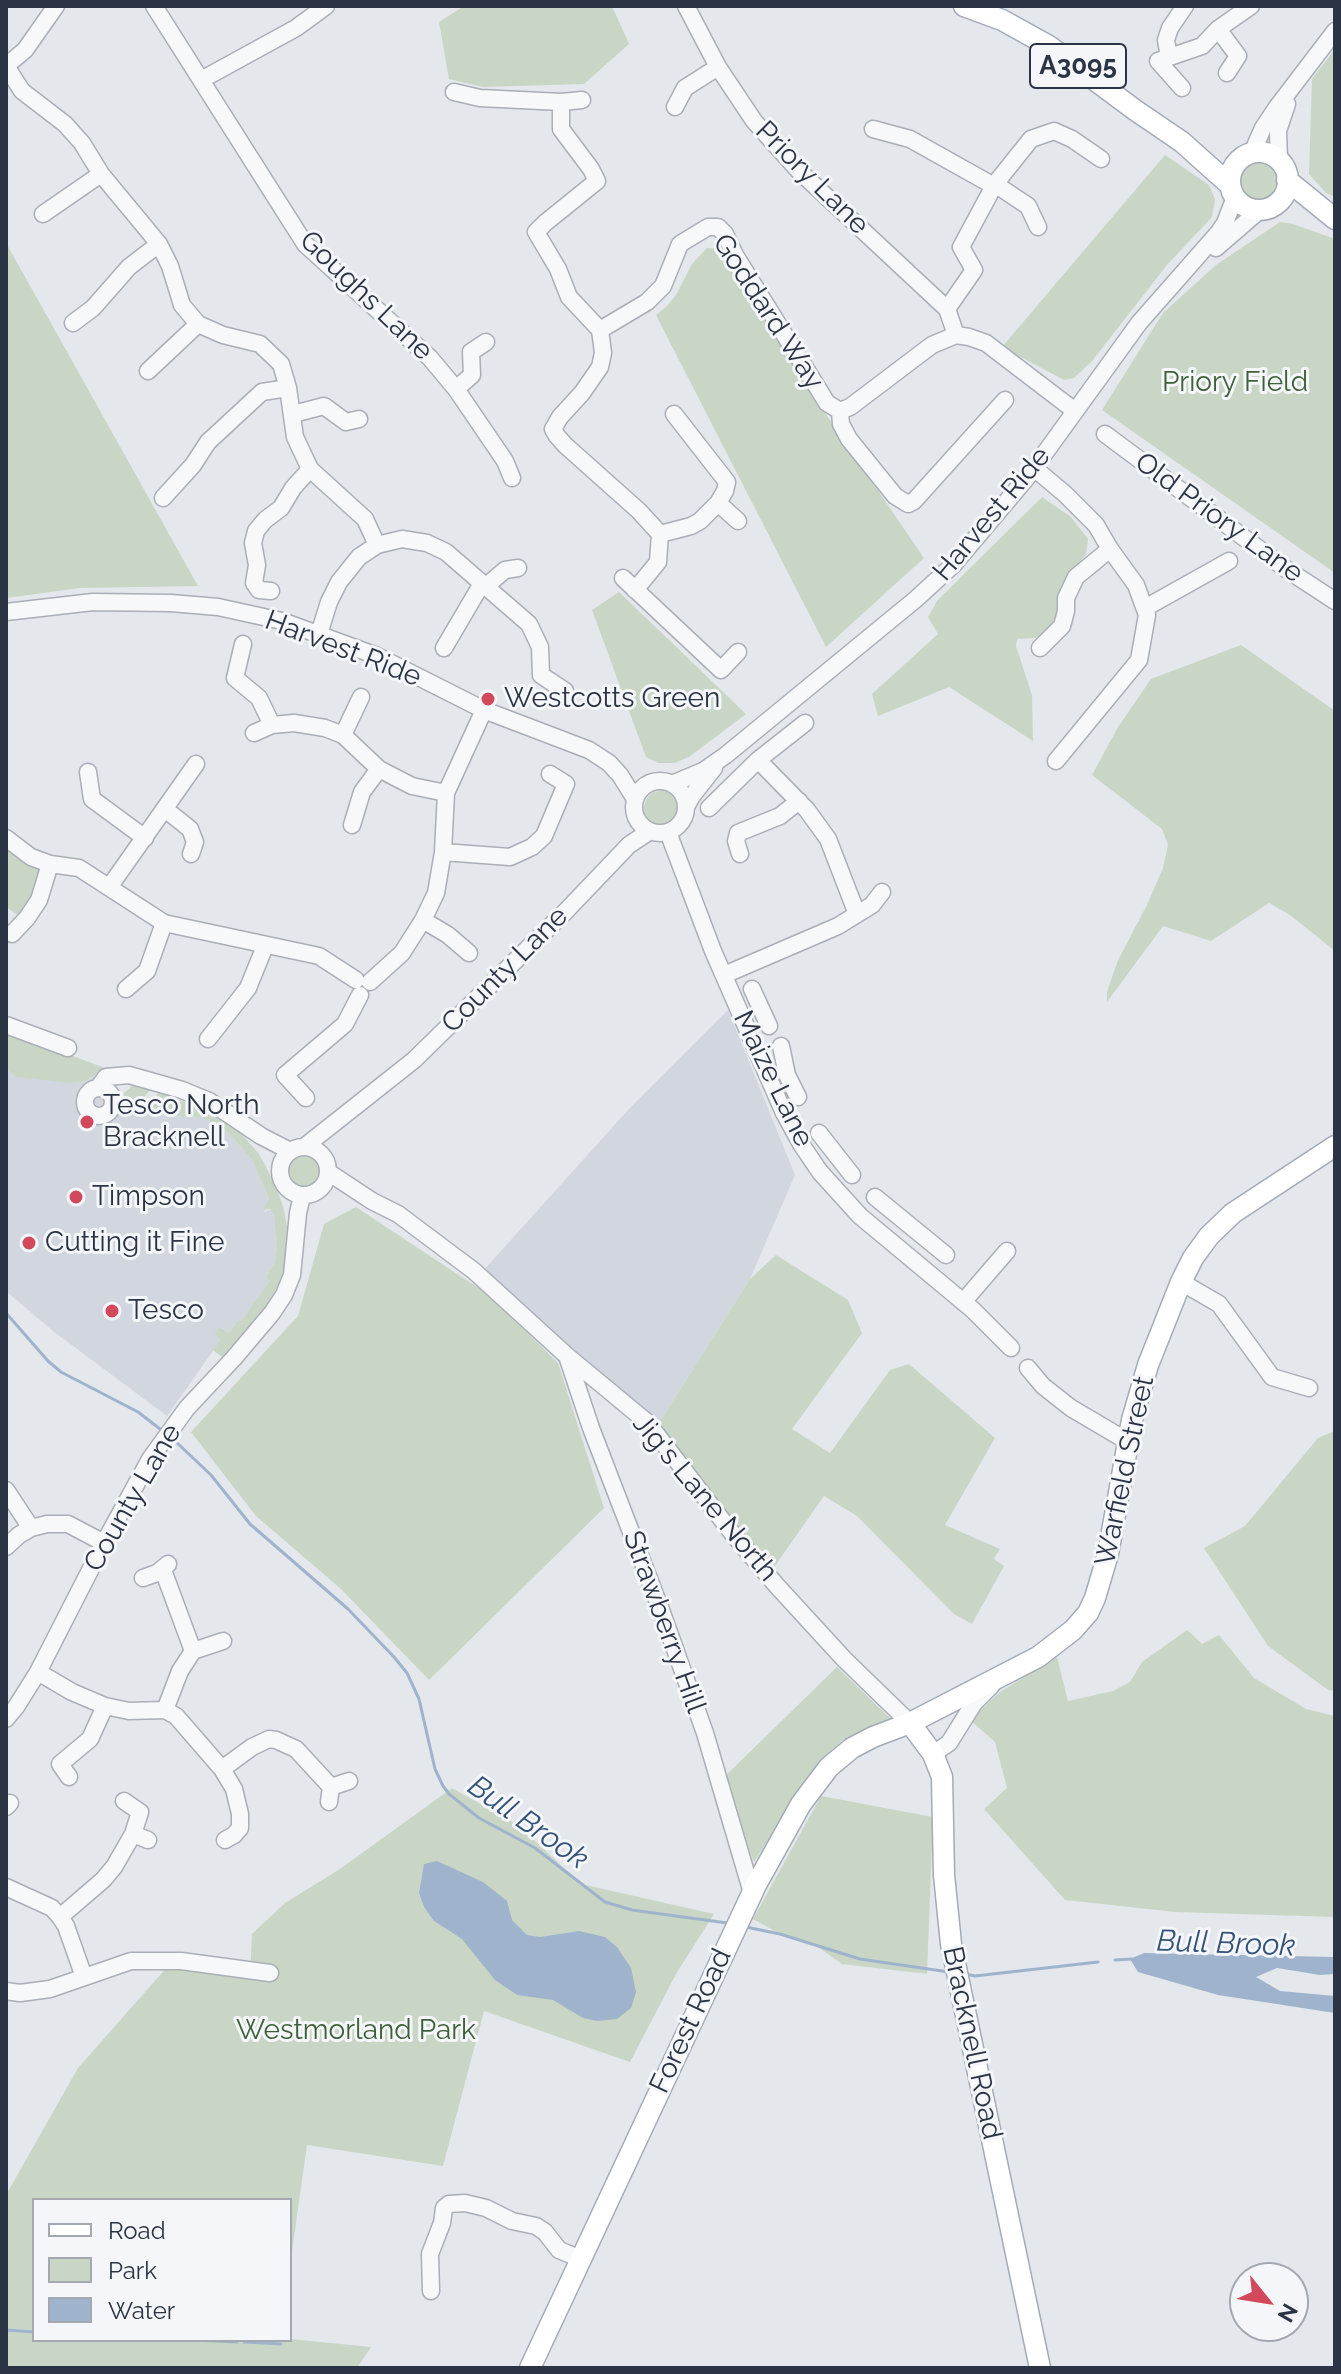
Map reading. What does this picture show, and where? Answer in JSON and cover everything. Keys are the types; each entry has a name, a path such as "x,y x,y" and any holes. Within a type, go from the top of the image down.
{"main road":[{"name":"A3095","path":"964,6 1002,20 1049,46 1182,142 1232,191"},
{"name":"A3095","path":"1182,142 1210,153 1245,157"},
{"path":"1268,207 1286,191 1285,169 1279,161 1264,153 1245,157 1232,170 1232,191 1244,206 1268,207 1296,206 1335,219"},
{"path":"1287,180 1335,219"},
{"name":"Warfield Street","path":"910,1723 1038,1657 1073,1630 1088,1613 1108,1554 1127,1441 1148,1365 1193,1258 1209,1236 1233,1213 1335,1146"},
{"name":"Bracknell Road","path":"910,1723 933,1754 942,1777 944,1875 951,1944 1040,2368"},
{"name":"Forest Road","path":"530,2368 736,1925 801,1804 839,1757 863,1742 910,1723"}],"street":[{"path":"56,6 25,50 6,66 22,91 65,124 82,143 101,174 159,244 170,266 182,305 198,324 223,335 260,344 281,364 295,437 310,469 365,519 377,545"},
{"name":"Goughs Lane","path":"154,6 305,244 430,358 456,389 500,465 512,478"},
{"path":"201,80 296,28 326,6"},
{"name":"Priory Lane","path":"686,6 718,67 754,121 798,170 947,309 956,335"},
{"path":"1169,57 1166,40 1185,6"},
{"path":"1182,88 1158,61 1202,46 1218,29 1251,6"},
{"path":"1218,29 1238,56 1227,73"},
{"path":"1245,157 1335,31"},
{"path":"675,107 685,88 718,67"},
{"path":"1279,161 1277,142 1280,119 1300,77"},
{"path":"454,92 480,98 561,102 582,100"},
{"path":"561,102 561,129 597,181 536,232 558,269 569,297 600,330 603,353 600,367 553,429 565,445 639,511 660,534 658,562 629,584 721,670 738,652"},
{"path":"873,129 910,139 994,185 1028,206 1038,227"},
{"path":"947,309 974,270 961,247 994,185 1031,139 1054,131 1101,159"},
{"path":"43,214 101,174"},
{"name":"Harvest Ride","path":"672,784 703,771 726,755 953,565 1005,506 1139,323 1225,223 1232,191"},
{"name":"Harvest Ride","path":"1186,270 1268,207"},
{"name":"Goddard Way","path":"600,330 647,302 663,286 680,244 708,227 718,227 827,403 840,411 850,407 932,345 956,335"},
{"path":"73,323 93,308 129,267 159,244"},
{"path":"148,371 198,324"},
{"path":"956,335 986,343 1075,411"},
{"path":"456,389 472,375 471,352 486,342"},
{"path":"163,498 193,465 208,442 262,392 288,388"},
{"path":"840,411 841,424 849,439 895,496 908,504 1005,400"},
{"path":"293,414 324,406 346,422 359,419"},
{"path":"660,534 700,521 718,503 727,482 674,414"},
{"name":"Old Priory Lane","path":"1105,434 1274,561 1335,601"},
{"path":"1034,468 1096,525 1136,585 1147,615 1139,660 1056,761"},
{"path":"271,591 259,590 254,583 257,565 253,543 256,531 281,508 310,469"},
{"path":"718,503 738,521"},
{"path":"319,634 329,602 344,575 359,557 377,545 402,539 427,543 446,552 529,624 540,647 541,675 565,691"},
{"path":"1040,648 1062,626 1066,598 1076,577 1110,549"},
{"path":"1145,608 1229,561"},
{"path":"444,648 483,586 505,570 518,568"},
{"name":"Harvest Ride","path":"8,614 93,602 171,603 218,607 282,621 377,656 484,710 579,746 649,783"},
{"path":"243,644 235,678 259,698 272,725"},
{"path":"343,735 361,697"},
{"path":"306,1098 285,1075 345,1024 362,986 402,953 436,893 443,852 446,793 484,710"},
{"path":"254,733 272,725 294,723 325,728 343,735 379,769 412,786 446,793"},
{"path":"709,808 758,760 805,723"},
{"name":"Harvest Ride","path":"686,807 707,775 726,755"},
{"path":"758,760 799,801 828,839 857,914"},
{"name":"Harvest Ride","path":"609,763 620,775 635,807"},
{"path":"110,886 196,764"},
{"path":"352,825 362,792 379,769"},
{"path":"88,772 92,799 145,838"},
{"path":"443,852 510,857 532,847 544,836 566,784 550,774"},
{"path":"660,780 672,784 684,797 686,807 681,823 668,832 650,831 641,825 635,807 641,789 649,783 660,780"},
{"path":"740,854 736,841 738,833 780,816 799,801"},
{"name":"County Lane","path":"597,878 613,855 635,807"},
{"path":"165,809 190,829 195,842 191,854"},
{"name":"County Lane","path":"297,1149 338,1121 414,1060 629,845 650,831"},
{"name":"Maize Lane","path":"668,832 713,951 770,1081 789,1123 820,1172 860,1216 963,1302 1011,1348"},
{"path":"6,838 31,857 50,864 79,868 164,923 319,956 362,986"},
{"path":"12,928 39,900 50,864"},
{"path":"724,975 838,926 872,905 882,892"},
{"path":"423,920 469,953"},
{"path":"126,989 147,971 164,923"},
{"path":"208,1039 248,988 265,946"},
{"path":"743,1019 765,1019 752,989"},
{"path":"6,1025 68,1048"},
{"path":"781,1046 787,1075 798,1097"},
{"path":"104,1092 106,1077 129,1075 182,1090 209,1101 248,1127 297,1149 314,1149 326,1165"},
{"path":"770,1081 787,1075"},
{"path":"248,1127 269,1151 282,1182 302,1192 325,1184 326,1165 338,1121"},
{"path":"819,1133 852,1175"},
{"path":"279,1171 281,1163 297,1149"},
{"path":"820,1172 838,1157"},
{"name":"Jig's Lane North","path":"326,1165 372,1201 398,1214 474,1271 566,1355 648,1423 777,1586 844,1659 910,1723"},
{"name":"County Lane","path":"6,1719 38,1672 104,1543 146,1467 176,1421 272,1313 284,1295 292,1275 302,1192"},
{"name":"Jig's Lane North","path":"302,1192 346,1194 372,1201"},
{"path":"875,1197 946,1255"},
{"path":"884,1236 898,1216"},
{"path":"963,1302 1007,1251"},
{"path":"1181,1282 1219,1304 1272,1377 1309,1388"},
{"name":"Strawberry Hill","path":"566,1355 705,1733 752,1893"},
{"path":"1028,1368 1043,1386 1071,1408 1127,1441"},
{"path":"6,1490 31,1528"},
{"path":"6,1547 31,1528 47,1524 68,1524 104,1543"},
{"path":"143,1578 166,1566 177,1611 193,1651"},
{"path":"165,1710 180,1671 193,1651 223,1641"},
{"path":"38,1672 72,1692 105,1706 129,1711 165,1710 176,1716 222,1769 234,1789 247,1832 225,1840"},
{"path":"933,1754 949,1743 974,1703 1001,1677"},
{"path":"59,1771 90,1739 105,1706"},
{"path":"942,1777 957,1731"},
{"path":"222,1769 252,1747 269,1739 282,1741 296,1749 330,1794 349,1781"},
{"path":"60,1917 103,1880 141,1837 140,1812 124,1801"},
{"path":"6,1887 52,1908 60,1917 84,1977"},
{"path":"6,1991 20,1993 50,1989 131,1961 170,1960 270,1973"},
{"path":"431,2291 430,2254 442,2223 444,2208 449,2204 465,2203 486,2208 512,2221 536,2226 559,2250 581,2259"}],"shaded area":[{"path":"728,1010 795,1175 750,1279 659,1423 483,1271 628,1110"},
{"path":"105,1068 128,1109 144,1114 201,1117 229,1133 252,1160 269,1198 264,1212 272,1209 276,1224 275,1262 266,1277 271,1281 229,1333 221,1327 222,1338 167,1416 53,1331 6,1291 6,1069 17,1077 86,1081"}],"green space":[{"path":"464,6 612,6 629,44 584,84 483,87 449,79 439,22"},
{"path":"1335,49 1335,197 1326,193 1309,174 1312,79"},
{"path":"1165,155 1209,185 1215,199 1212,217 1167,265 1092,361 1074,378 1064,380 1002,347"},
{"path":"1257,161 1271,167 1277,181 1271,195 1257,201 1243,195 1237,181 1243,167"},
{"name":"Priory Field","path":"1280,222 1335,239 1335,573 1102,410 1163,313 1216,265"},
{"path":"6,243 198,586 80,588 6,598"},
{"path":"707,248 729,254 823,410 924,558 826,647 656,315 676,295 692,264"},
{"path":"1042,497 1071,517 1088,539 1086,554 1065,580 1057,597 1058,616 1051,628 1035,638 1017,639 1016,646 1032,695 1033,741 949,687 878,716 872,694 938,634 928,617 937,601"},
{"path":"619,592 746,714 689,757 674,763 658,763 646,757 592,610"},
{"path":"1241,645 1335,711 1335,951 1290,915 1269,903 1211,941 1163,926 1107,1002 1107,992 1118,960 1147,905 1163,868 1168,845 1162,829 1092,775 1118,727 1151,679"},
{"path":"661,791 673,796 678,808 673,820 661,825 649,820 644,808 649,796"},
{"path":"6,847 42,873 35,898 21,917 6,907"},
{"path":"6,1031 105,1068 86,1081 70,1083 16,1077 6,1069"},
{"path":"139,1083 152,1087 137,1107 133,1105 128,1109 124,1093"},
{"path":"159,1092 206,1110 235,1126 259,1154 276,1186 284,1210 288,1232 280,1283 261,1314 222,1357 213,1350 221,1339 215,1334 220,1327 229,1333 270,1281 266,1277 275,1262 277,1244 274,1215 271,1209 263,1210 269,1198 252,1160 229,1133 201,1117 144,1114"},
{"path":"305,1151 319,1156 324,1170 319,1184 305,1189 291,1184 286,1170 291,1156"},
{"path":"356,1207 489,1295 558,1363 604,1508 429,1680 341,1589 256,1516 191,1432 298,1316 324,1224"},
{"path":"776,1255 848,1300 862,1333 792,1429 830,1453 890,1370 909,1364 995,1438 945,1525 1000,1549 994,1559 1004,1566 972,1624 954,1614 857,1516 824,1496 772,1570 659,1423 750,1279"},
{"path":"1335,1431 1335,1691 1328,1690 1268,1646 1204,1548 1245,1526 1318,1438"},
{"path":"1187,1630 1202,1644 1219,1635 1254,1678 1306,1709 1335,1716 1335,1917 1176,1912 1065,1900 984,1809 1007,1788 995,1742 970,1720 1000,1692 1057,1657 1068,1701 1113,1691 1130,1682 1142,1662"},
{"path":"837,1667 893,1721 844,1739 823,1758 754,1862 721,1780"},
{"name":"Westmorland Park","path":"452,1788 518,1825 581,1884 714,1914 676,1974 630,2062 484,2011 443,2166 307,2145 292,2251 292,2198 32,2198 32,2342 292,2342 292,2339 371,2347 357,2368 6,2368 6,2195 78,2068 168,1966 250,1978 252,1934 285,1903 340,1869"},
{"path":"821,1796 933,1817 927,1974 842,1964 811,1942 780,1934 753,1919"}],"water":[{"path":"437,1861 483,1882 507,1901 512,1920 527,1935 540,1937 579,1931 605,1937 617,1947 631,1968 636,1992 631,2008 617,2019 597,2021 583,2018 553,2000 517,1995 495,1980 462,1939 434,1921 424,1907 419,1893 424,1864"},
{"path":"1144,1953 1335,1957 1335,1974 1320,1975 1277,1968 1256,1977 1280,1991 1335,1996 1335,2013 1218,1995 1138,1972 1130,1959"}],"waterway":[{"name":"Bull Brook","path":"6,1313 61,1372 138,1412 164,1432"},
{"name":"Bull Brook","path":"173,1439 211,1475 250,1524 348,1609 407,1673 419,1699 435,1769 449,1794 479,1818 535,1848 605,1902 632,1910 727,1923"},
{"name":"Bull Brook","path":"746,1927 780,1934 860,1959 949,1972"},
{"name":"Bull Brook","path":"1115,1960 1132,1959"},
{"name":"Bull Brook","path":"965,1974 975,1976 1098,1962"},
{"path":"6,2330 32,2332"},
{"path":"244,2342 281,2344"}],"place":[{"name":"Westcotts Green","path":"488,699"},
{"name":"Tesco North Bracknell","path":"87,1122"},
{"name":"Timpson","path":"76,1197"},
{"name":"Cutting it Fine","path":"29,1243"},
{"name":"Tesco","path":"112,1311"}]}
